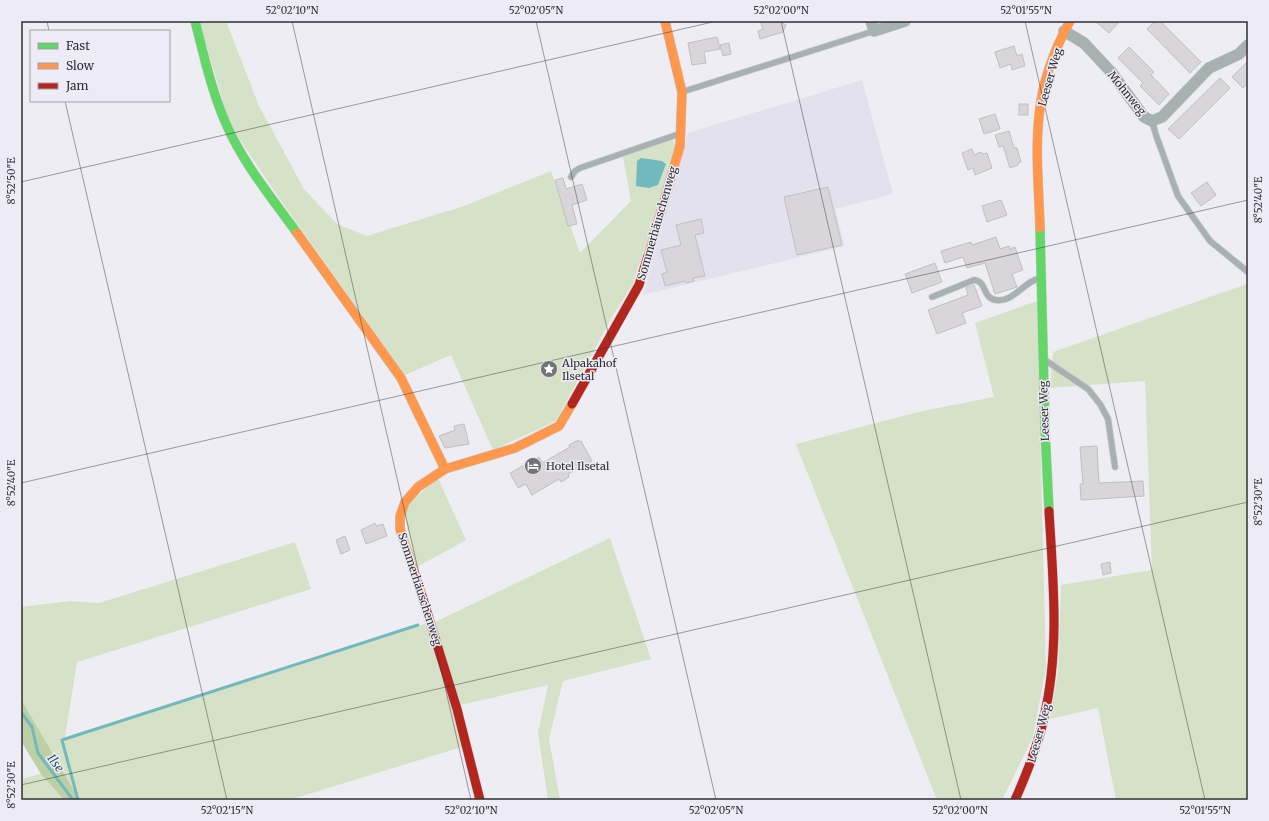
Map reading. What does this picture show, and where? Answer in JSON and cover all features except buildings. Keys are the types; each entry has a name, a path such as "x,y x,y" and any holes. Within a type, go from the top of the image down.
{"street":[{"path":"195,21 213,89 227,127 248,164 401,378 445,469"},
{"name":"Sommerhäuschenweg","path":"480,800 457,708 400,529 400,516 405,502 418,487 445,469 515,448 558,426 639,285 680,146 682,92 665,21"},
{"path":"873,26 905,21"},
{"name":"Leeser Weg","path":"1015,800 1036,748 1047,706 1052,672 1055,609 1046,459 1042,358 1038,151 1039,115 1043,94 1053,59 1064,31 1070,21"},
{"name":"Mohnweg","path":"1064,31 1084,43 1112,73 1144,117 1152,121 1162,117 1209,68 1240,54 1248,45"}],"lane":[{"path":"682,92 873,26"},
{"path":"1152,121 1178,196 1210,241 1248,272"},
{"path":"571,177 575,171 580,168 680,134"},
{"path":"932,297 974,280 979,280 985,292 990,297 995,300 1002,300 1017,292 1034,279 1041,278"},
{"path":"1042,358 1088,389 1100,404 1108,419 1115,467"}],"shaded area":[{"path":"862,80 893,194 835,209 845,246 643,295 688,133"}],"green space":[{"path":"199,21 226,21 259,106 304,189 337,224 367,236 464,206 551,171 580,253 631,201 622,152 671,134 676,148 633,284 612,317 556,421 493,450 451,355 405,375 279,198 230,125"},
{"path":"1247,284 1248,800 1116,800 1098,708 1050,719 1058,672 1061,585 1152,570 1145,381 1050,388 1053,352"},
{"path":"1037,301 1046,668 1033,737 1002,800 937,800 796,444 918,412 994,397 975,323"},
{"path":"438,478 466,540 417,567 404,514 409,503"},
{"path":"610,538 651,659 563,681 549,739 560,800 548,800 538,733 548,685 460,705 433,623"},
{"path":"295,542 311,589 77,662 65,737 428,623 462,747 289,800 79,800 21,699 21,607 71,601 99,603"},
{"path":"21,699 79,800 64,800 41,774 21,741"},
{"path":"41,774 64,800 21,800 21,779"}],"water":[{"path":"641,158 662,161 666,164 658,185 649,188 636,186 637,161"}],"waterway":[{"path":"78,800 62,740 418,625"},
{"name":"Ilse","path":"21,712 32,727 38,753 73,800"}],"traffic: fast":[{"path":"195,21 213,88 227,126 241,154 297,233"},
{"path":"1040,228 1045,429 1049,511"}],"traffic: slow":[{"path":"648,256 680,146 682,92 665,21"},
{"path":"1040,228 1037,144 1041,104 1050,67 1059,43 1070,21"},
{"path":"297,233 401,378 445,469"},
{"path":"422,596 400,529 400,516 405,502 418,487 445,469 515,448 559,426 572,404"}],"traffic: jam":[{"path":"572,404 639,285 648,256"},
{"path":"1015,800 1028,770 1039,738 1049,692 1054,640 1049,511"},
{"path":"422,596 457,709 480,800"}],"place":[{"name":"Alpakahof Ilsetal","path":"549,369"},
{"name":"Hotel Ilsetal","path":"533,466"}]}
